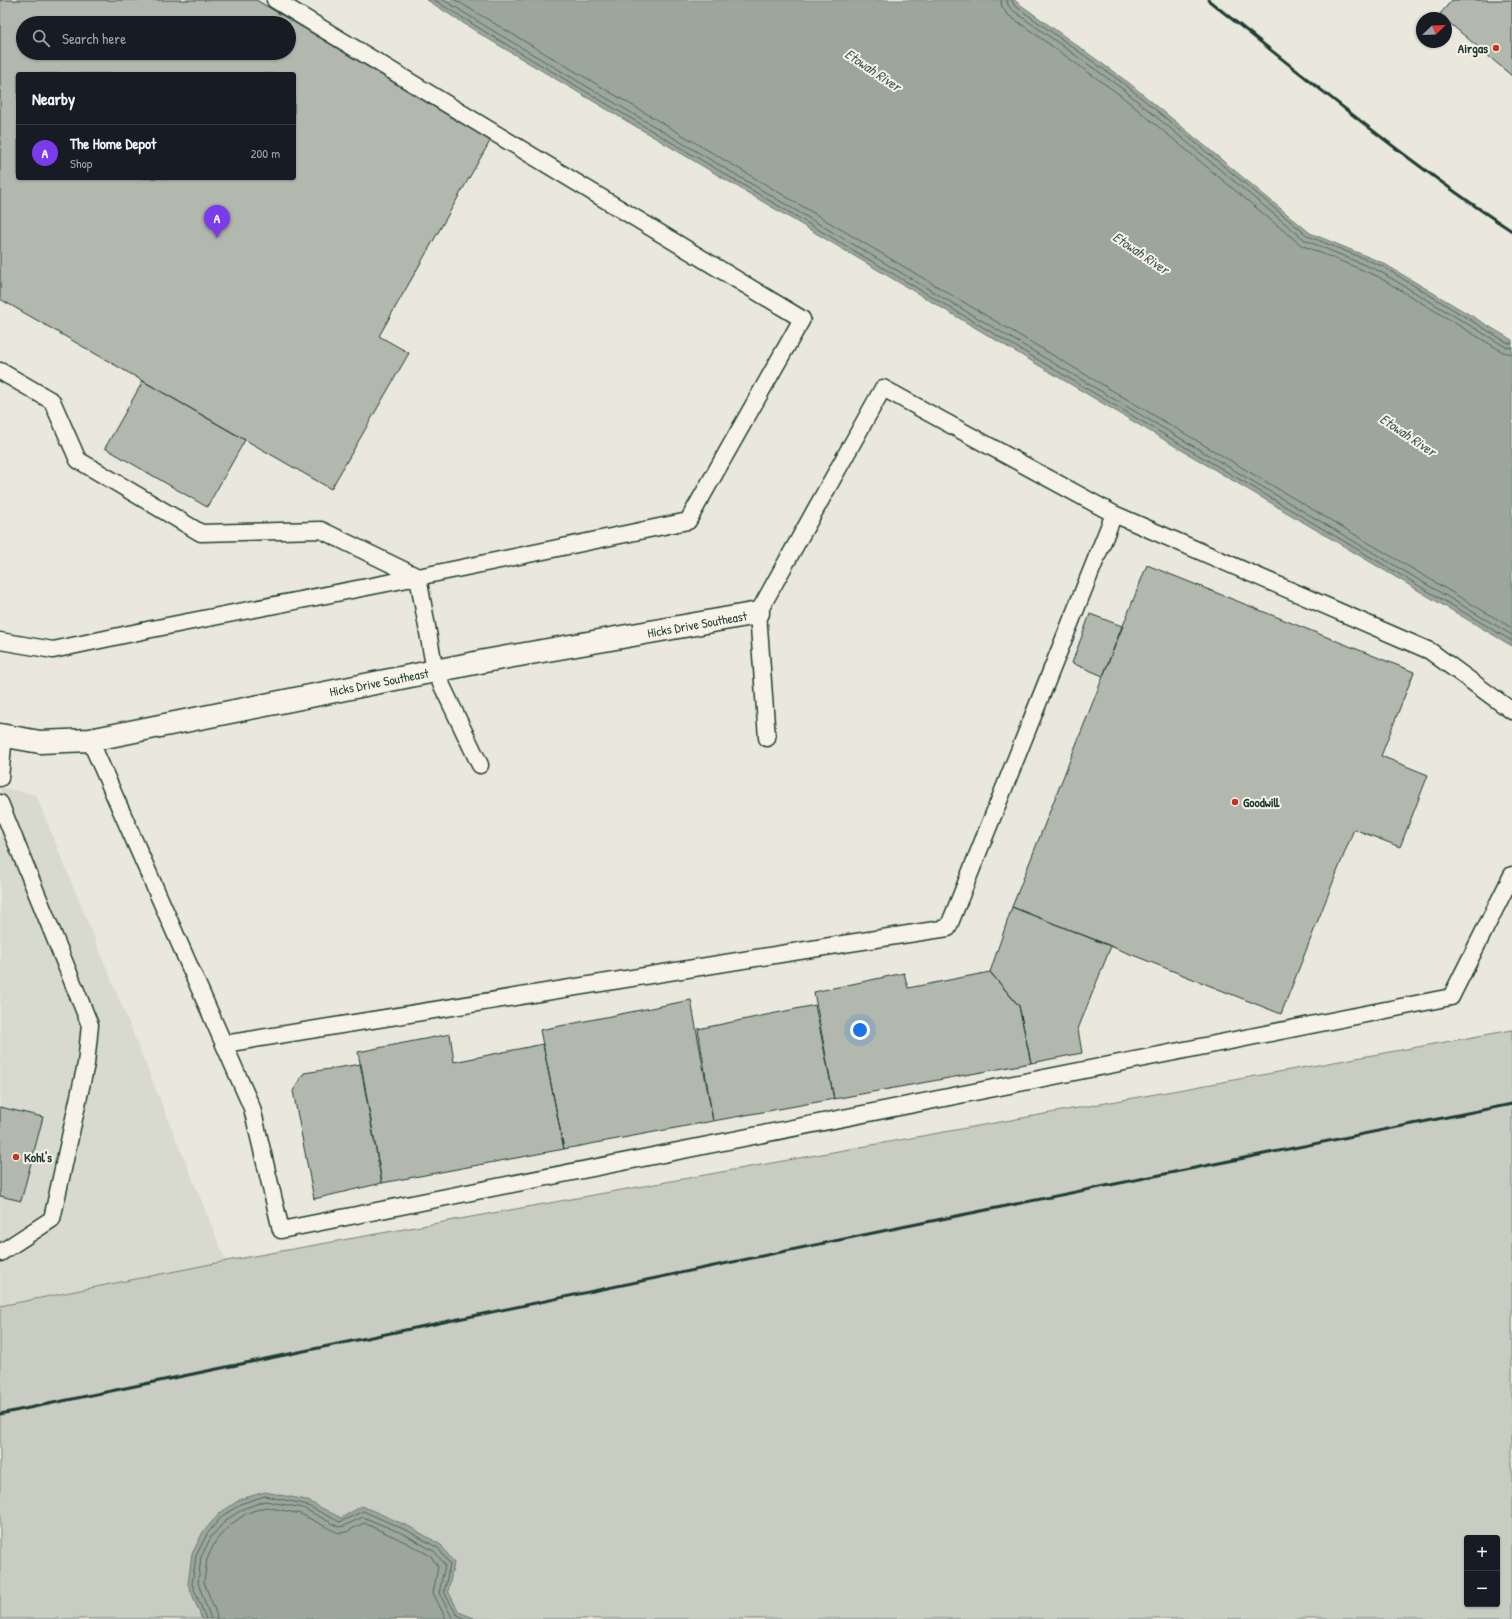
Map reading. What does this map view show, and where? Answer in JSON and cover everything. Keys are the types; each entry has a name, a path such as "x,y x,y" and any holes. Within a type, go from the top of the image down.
{"street":[{"name":"Hicks Drive Southeast","path":"2,735 40,742 90,740 485,661 758,613"}],"lane":[{"path":"0,641 53,650 688,521 802,319 275,0"},
{"path":"0,371 52,401 78,460 201,533 321,530 418,577"},
{"path":"767,738 758,613 883,388 1114,514 1430,651 1512,711"},
{"path":"224,1044 948,928 1114,514"},
{"path":"418,577 435,671 480,766"},
{"path":"0,778 2,735"},
{"path":"90,740 252,1108 281,1230 1451,997 1512,875"},
{"path":"0,804 90,1025 86,1064 52,1219 0,1253"}],"shaded area":[{"path":"0,787 36,795 226,1261 0,1306"},
{"path":"1512,1030 1512,1619 0,1619 0,1306 226,1261"}],"water":[{"name":"Etowah River","path":"427,0 1014,0 1129,83 1310,233 1383,263 1512,340 1512,646 485,37"},
{"path":"265,1492 306,1500 341,1518 362,1506 410,1527 441,1545 454,1563 448,1591 459,1612 476,1619 202,1619 188,1584 192,1554 203,1532 220,1513 241,1499"}],"building":[{"path":"0,0 256,0 284,16 16,16 16,60 296,60 296,23 493,136 379,336 409,353 331,489 0,299"},
{"name":"Airgas","path":"1452,0 1512,0 1512,76 1452,25 1452,12 1442,12"},
{"path":"143,381 245,440 207,507 105,448"},
{"name":"Goodwill","path":"1147,565 1414,672 1381,756 1428,775 1400,847 1354,829 1281,1014 1012,907"},
{"path":"1090,614 1122,626 1103,676 1072,663"},
{"path":"1012,907 1111,946 1078,1029 1082,1053 1031,1063 1019,1006 990,972"},
{"path":"990,972 1019,1006 1031,1063 834,1099 814,992 904,973 908,988"},
{"path":"691,1000 713,1121 564,1149 540,1030"},
{"path":"815,1005 834,1099 713,1121 698,1029"},
{"path":"450,1034 454,1062 543,1044 564,1149 382,1183 358,1052"},
{"path":"361,1064 382,1183 314,1199 293,1091 304,1073"},
{"name":"Kohl's","path":"0,1107 43,1117 21,1201 0,1196"}],"railway":[{"path":"1208,0 1396,148 1512,231"},
{"path":"0,1414 902,1227 1512,1104"}],"place":[{"name":"Airgas","path":"1496,48"},
{"name":"The Home Depot","path":"217,238"},
{"name":"Goodwill","path":"1235,802"},
{"name":"Kohl's","path":"16,1157"}]}
